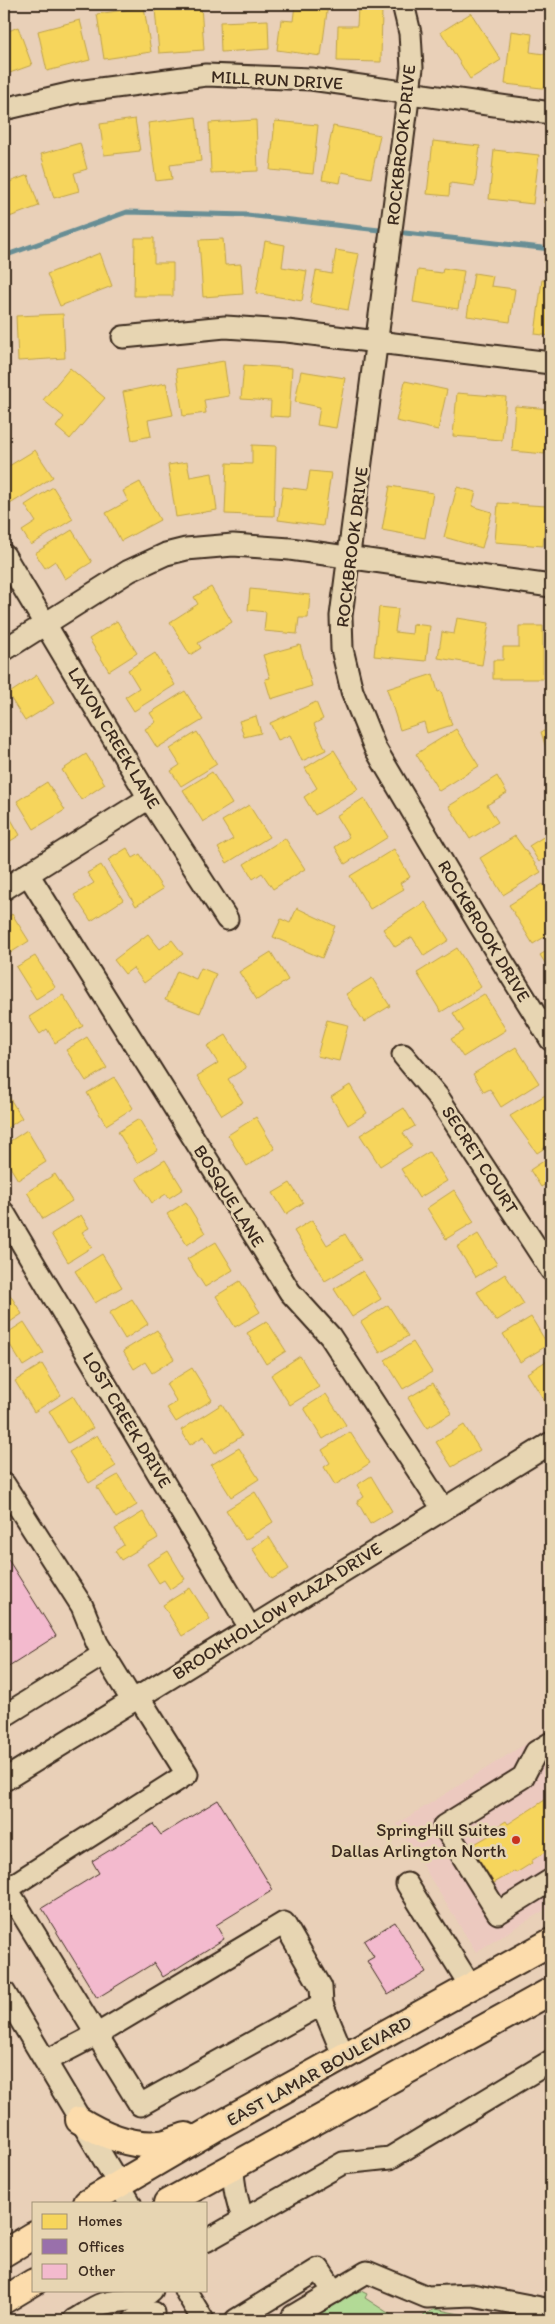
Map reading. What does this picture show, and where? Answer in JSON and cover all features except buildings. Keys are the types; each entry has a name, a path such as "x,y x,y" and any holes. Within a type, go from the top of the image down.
{"main road":[{"name":"EAST LAMAR BOULEVARD","path":"91,2202 124,2194 220,2125 551,1942"},
{"path":"169,2202 551,1991"},
{"path":"79,2120 100,2134 133,2143 161,2144 220,2125"},
{"path":"4,2253 32,2236"},
{"path":"4,2300 32,2283"}],"street":[{"name":"ROCKBROOK DRIVE","path":"403,4 410,33 412,68 341,616 342,649 352,691 375,748 479,924 551,1040"},
{"name":"MILL RUN DRIVE","path":"4,109 77,92 206,75 312,79 551,113"},
{"path":"123,337 225,326 287,331 551,363"},
{"path":"4,650 129,571 179,550 234,546 290,549 551,586"},
{"name":"LAVON CREEK LANE","path":"4,555 149,798 226,919"},
{"path":"4,889 149,798"},
{"name":"BOSQUE LANE","path":"28,874 290,1292 330,1336 442,1509"},
{"name":"SECRET COURT","path":"403,1054 438,1097 551,1270"},
{"name":"LOST CREEK DRIVE","path":"4,1213 250,1628"},
{"name":"BROOKHOLLOW PLAZA DRIVE","path":"4,1780 551,1443"},
{"path":"4,1484 10,1508 82,1606 104,1654 187,1774 7,1889 140,2105 322,2004"},
{"path":"4,1716 104,1654"},
{"path":"551,1742 536,1752 523,1777 444,1826 498,1913 551,1880"},
{"path":"407,1884 471,1987"},
{"path":"46,2061 96,2034 284,1923 321,1987 322,2004 344,2057"},
{"path":"4,1992 124,2194"},
{"path":"208,2241 344,2163 390,2158 551,2061"},
{"path":"233,2165 234,2190 237,2204 244,2219"},
{"path":"236,2320 319,2269 334,2292"},
{"path":"291,2320 293,2316 367,2272 427,2297 472,2295 551,2310"},
{"path":"74,2320 101,2304 133,2301 146,2296 150,2292"},
{"path":"186,2292 203,2320"},
{"path":"134,2320 154,2312"}],"shaded area":[{"path":"551,1728 551,1906 476,1952 397,1824"}],"green space":[{"path":"361,2291 367,2294 365,2298 399,2320 306,2320 351,2293"},
{"path":"435,2309 489,2320 423,2320 424,2315"}],"waterway":[{"path":"4,256 127,212 247,215 379,230"},
{"path":"405,233 551,249"}],"place":[{"name":"SpringHill Suites Dallas Arlington North","path":"516,1840"}]}
